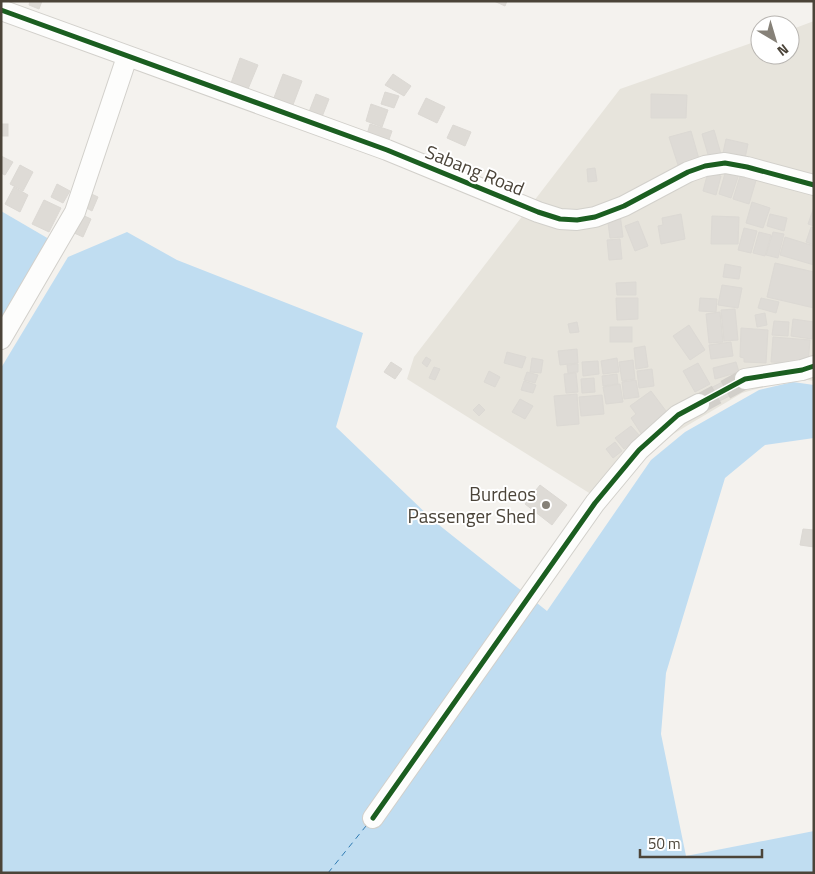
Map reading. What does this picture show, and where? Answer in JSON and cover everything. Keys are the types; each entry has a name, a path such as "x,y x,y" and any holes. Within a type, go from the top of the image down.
{"street":[{"name":"Sabang Road","path":"1,10 387,150 538,212 560,219 577,220 596,217 624,206 688,172 705,166 725,163 814,184"},
{"path":"1,340 75,212 127,57"},
{"path":"745,379 802,370 814,366"},
{"path":"373,818 594,503 638,450 678,415 699,404"}],"shaded area":[{"path":"814,21 814,381 794,378 742,393 663,440 602,501 407,379 414,357 620,89 750,44 750,65 800,65 800,26"}],"water":[{"path":"1,211 49,239 1,320"},
{"path":"127,232 177,260 363,333 336,427 434,521 547,611 651,460 685,432 759,390 793,382 814,385 814,438 765,445 725,478 666,673 661,734 686,856 814,831 814,873 1,873 1,368 68,257"}],"building":[{"path":"30,1 42,1 39,9 29,5"},
{"path":"494,1 507,1 505,6"},
{"path":"240,58 258,65 248,89 231,83"},
{"path":"283,74 302,81 291,110 272,103"},
{"path":"393,74 411,86 404,96 385,85"},
{"path":"385,92 399,96 394,108 381,104"},
{"path":"316,94 329,99 320,122 307,117"},
{"path":"651,94 687,95 686,118 651,118"},
{"path":"426,98 445,107 437,123 418,114"},
{"path":"371,104 388,110 382,127 366,121"},
{"path":"1,124 8,124 8,136 1,136"},
{"path":"370,124 392,131 387,145 366,138"},
{"path":"453,125 471,132 465,146 447,138"},
{"path":"714,130 721,154 709,158 702,134"},
{"path":"691,131 699,159 678,165 669,137"},
{"path":"726,139 748,144 745,158 723,153"},
{"path":"1,156 13,162 5,175 1,173"},
{"path":"20,165 33,172 23,191 10,184"},
{"path":"595,168 597,181 588,182 587,169"},
{"path":"726,170 739,174 731,198 719,194"},
{"path":"708,172 721,176 716,195 703,191"},
{"path":"741,173 757,177 749,204 733,199"},
{"path":"57,184 70,191 63,203 51,197"},
{"path":"14,187 28,195 20,212 5,204"},
{"path":"87,192 98,197 92,211 81,205"},
{"path":"44,200 61,208 49,232 32,224"},
{"path":"752,202 770,208 763,228 746,223"},
{"path":"814,207 814,226 808,224"},
{"path":"80,214 91,219 83,237 72,232"},
{"path":"620,214 623,237 610,238 607,215"},
{"path":"681,214 685,239 661,244 658,226 663,225 662,218"},
{"path":"770,214 787,218 784,231 767,226"},
{"path":"712,216 739,217 738,244 711,244"},
{"path":"638,221 648,246 635,251 625,226"},
{"path":"811,227 814,228 814,245 806,242"},
{"path":"744,228 757,231 751,253 738,250"},
{"path":"759,232 771,235 765,256 753,253"},
{"path":"773,232 784,234 778,258 766,255"},
{"path":"785,237 814,246 814,265 780,255"},
{"path":"620,239 622,259 609,260 607,240"},
{"path":"775,263 814,272 814,308 767,297"},
{"path":"725,264 741,267 739,279 723,277"},
{"path":"636,282 636,295 617,295 616,283"},
{"path":"722,285 742,288 738,308 718,305"},
{"path":"616,298 638,298 638,319 617,320"},
{"path":"700,298 717,299 716,312 699,311"},
{"path":"761,298 779,302 776,313 758,308"},
{"path":"735,309 738,340 724,341 721,310"},
{"path":"720,312 723,342 709,343 706,314"},
{"path":"765,313 767,325 757,327 755,315"},
{"path":"793,319 814,322 812,339 791,336"},
{"path":"774,321 789,322 788,336 772,335"},
{"path":"577,322 579,332 570,333 568,324"},
{"path":"689,325 705,350 690,360 673,336"},
{"path":"610,327 632,327 632,342 610,342"},
{"path":"741,328 768,330 766,363 744,362 744,358 740,357"},
{"path":"773,337 810,340 808,364 771,362"},
{"path":"731,342 733,356 711,359 709,345"},
{"path":"645,346 648,367 636,369 634,348"},
{"path":"577,349 578,363 560,365 558,351"},
{"path":"507,352 526,357 522,368 504,363"},
{"path":"426,357 431,360 427,367 422,363"},
{"path":"532,358 543,360 541,373 530,372"},
{"path":"617,358 619,372 603,374 601,361"},
{"path":"633,360 635,379 622,381 619,362"},
{"path":"598,361 599,374 583,376 582,362"},
{"path":"391,362 402,369 395,379 384,372"},
{"path":"736,362 739,372 715,379 713,368"},
{"path":"698,363 710,384 695,392 683,371"},
{"path":"578,364 578,372 568,373 567,365"},
{"path":"434,367 440,369 435,380 429,378"},
{"path":"652,369 654,386 639,388 637,371"},
{"path":"489,371 500,377 495,387 484,382"},
{"path":"527,372 538,375 535,383 524,380"},
{"path":"742,372 749,386 702,410 695,396"},
{"path":"576,373 578,392 566,393 564,374"},
{"path":"617,374 618,384 603,386 602,376"},
{"path":"594,378 595,392 582,393 581,379"},
{"path":"636,380 639,397 624,399 622,382"},
{"path":"524,381 536,385 533,393 521,390"},
{"path":"620,384 623,402 606,404 603,387"},
{"path":"651,391 669,415 642,435 631,418 636,414 630,406"},
{"path":"577,394 579,424 557,426 554,396"},
{"path":"602,395 604,414 581,416 579,397"},
{"path":"520,399 533,406 525,419 512,412"},
{"path":"479,404 485,410 479,416 473,410"},
{"path":"631,426 640,436 624,449 615,438"},
{"path":"615,442 622,451 613,458 606,449"},
{"name":"Burdeos Passenger Shed","path":"540,485 567,505 552,525 525,504"},
{"path":"803,529 814,530 814,547 800,545"}],"ferry route":[{"path":"328,873 366,826"}],"tunnel":[{"path":"699,404 745,379"}],"cycle path":[{"path":"1,10 387,150 538,212 560,219 577,220 595,217 624,206 688,172 705,166 725,163 814,185"},
{"path":"373,818 595,503 639,450 678,415 745,379 802,370 814,366"}],"place":[{"name":"Burdeos Passenger Shed","path":"546,505"}]}
